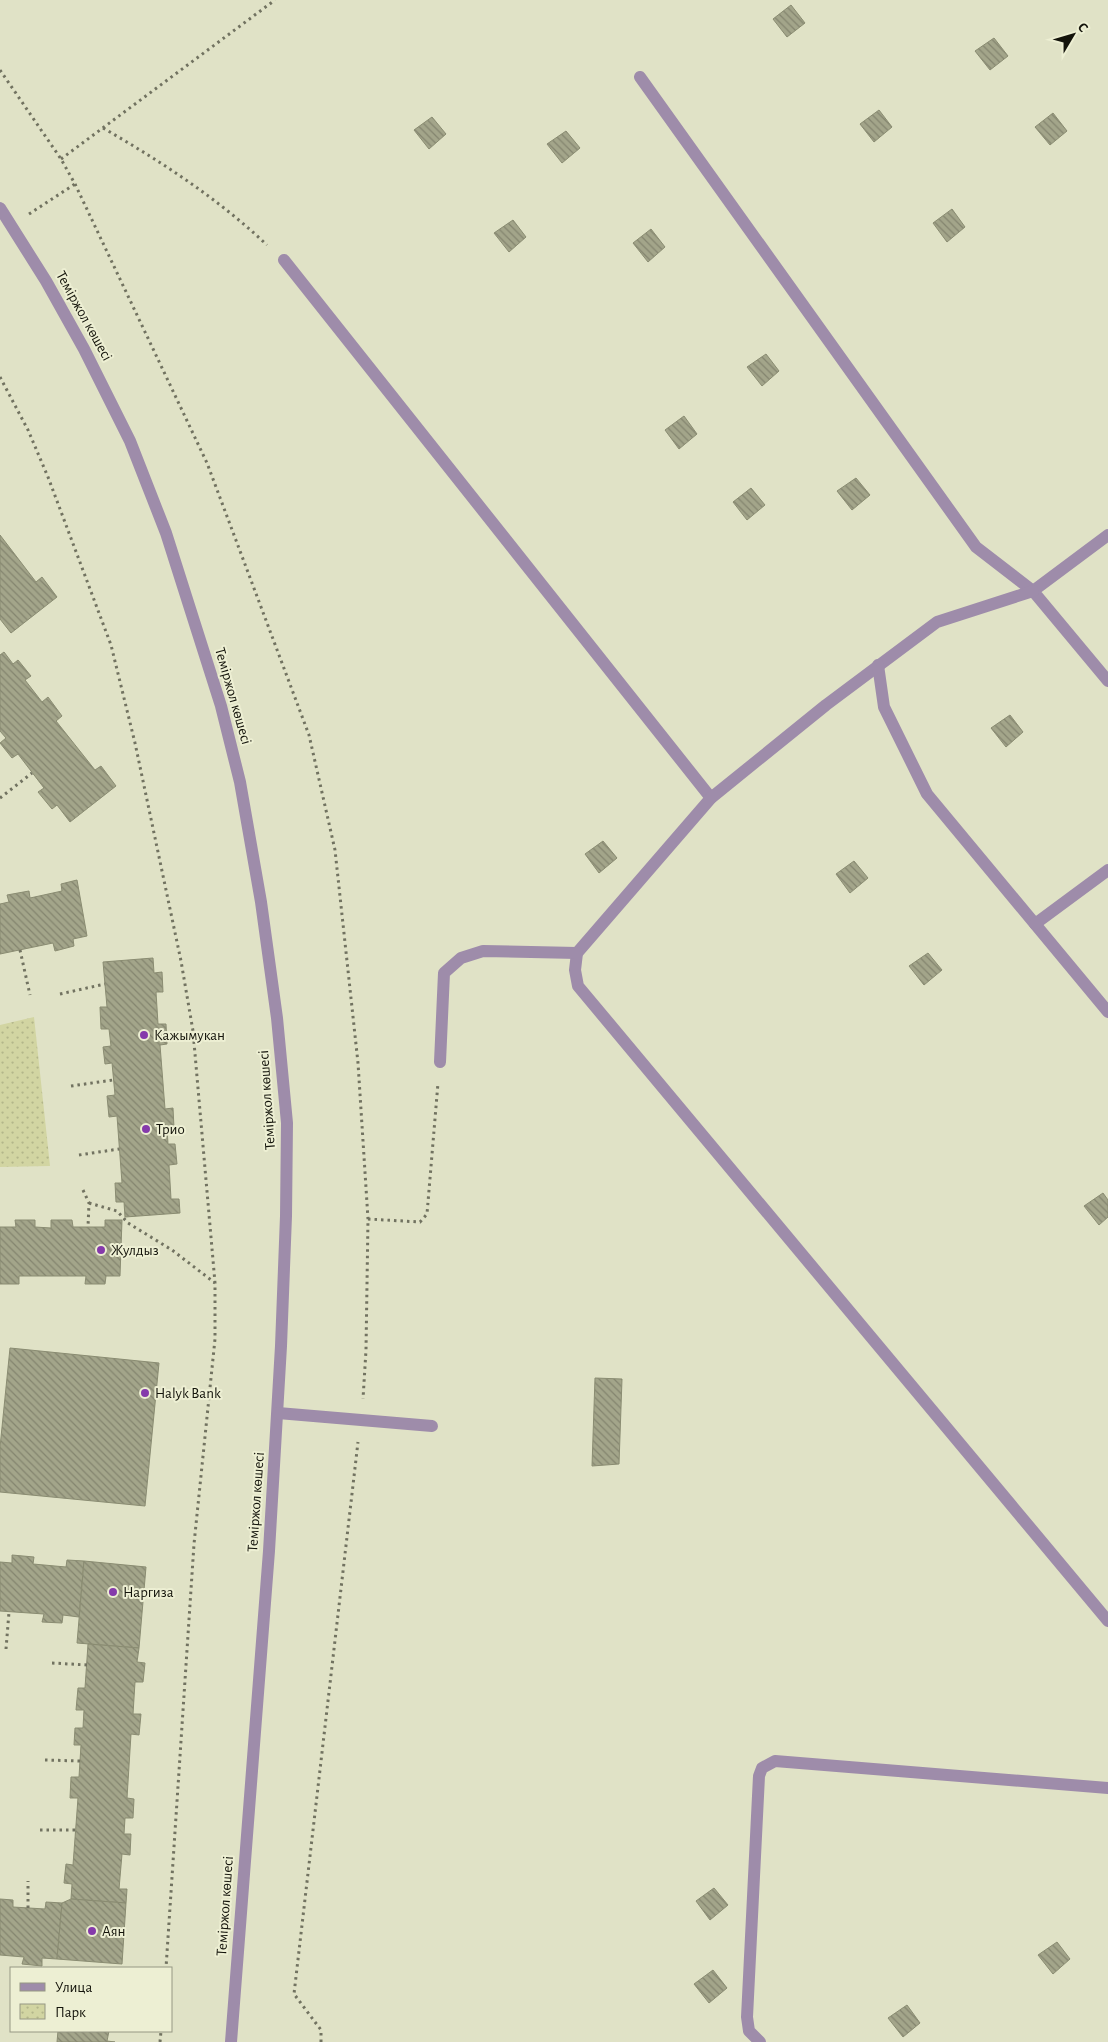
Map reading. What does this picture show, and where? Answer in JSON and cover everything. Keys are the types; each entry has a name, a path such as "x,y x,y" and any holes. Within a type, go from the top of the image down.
{"street":[{"path":"640,77 976,547 1033,591 1108,681"},
{"name":"Теміржол көшесі","path":"0,208 12,225 84,349 130,441 166,532 221,706 240,782 261,902 278,1018 287,1123 286,1216 278,1413 231,2042"},
{"path":"284,260 711,798"},
{"path":"1108,535 1033,591 937,622 878,665 711,798 577,953 575,970 578,986 1108,1621"},
{"path":"878,665 884,707 927,794 1108,1012"},
{"path":"1036,924 1108,870"},
{"path":"440,1062 444,973 461,958 483,951 577,953"},
{"path":"278,1413 432,1426"},
{"path":"760,2042 750,2031 747,2017 758,1776 762,1768 775,1761 1108,1788"}],"path":[{"path":"61,159 275,0"},
{"path":"103,128 167,165 244,224 284,260"},
{"path":"12,225 75,184"},
{"path":"0,377 31,438 89,581 111,645 135,742 181,961 193,1031 215,1283 215,1339 194,1544 166,1967"},
{"path":"0,798 32,773"},
{"path":"20,950 30,995"},
{"path":"60,994 105,984"},
{"path":"368,1219 420,1222 427,1214 440,1062"},
{"path":"71,1086 113,1080"},
{"path":"79,1155 119,1149"},
{"path":"83,1190 89,1203 88,1228"},
{"path":"89,1203 117,1212 128,1223 172,1250 215,1283"},
{"path":"6,1649 9,1612"},
{"path":"52,1663 87,1665"},
{"path":"45,1760 80,1761"},
{"path":"40,1830 75,1830"},
{"path":"28,1881 28,1908"}],"green space":[{"path":"34,1017 50,1166 0,1167 0,1025"}],"building":[{"path":"791,5 805,23 787,37 773,19"},
{"path":"994,38 1008,56 990,70 975,51"},
{"path":"879,110 892,127 874,142 860,124"},
{"path":"1053,113 1067,131 1050,145 1035,127"},
{"path":"432,117 446,134 429,149 414,130"},
{"path":"566,131 580,148 562,163 547,144"},
{"path":"952,209 965,227 947,242 933,223"},
{"path":"513,220 526,237 509,252 494,233"},
{"path":"651,229 665,247 648,262 633,243"},
{"path":"766,354 779,371 762,386 747,367"},
{"path":"684,416 697,434 679,449 665,430"},
{"path":"856,478 870,495 852,510 837,491"},
{"path":"751,488 765,505 747,520 733,502"},
{"path":"0,535 36,582 42,577 57,597 11,633 0,619"},
{"path":"4,652 13,664 18,660 31,676 25,680 42,702 48,697 62,716 56,721 95,770 101,766 116,786 70,822 57,805 52,809 38,792 44,788 18,754 12,758 0,743 6,738 0,731 0,655"},
{"path":"1010,715 1023,732 1006,747 991,728"},
{"path":"603,841 617,858 599,873 585,854"},
{"path":"854,861 868,878 850,893 836,874"},
{"path":"77,880 87,936 73,939 74,946 55,951 53,943 0,954 0,904 9,902 7,895 29,891 30,898 62,891 61,884"},
{"path":"928,953 942,970 924,985 909,966"},
{"path":"153,958 154,973 162,972 163,992 156,992 158,1024 166,1024 167,1044 160,1045 165,1109 173,1108 174,1128 167,1128 168,1144 175,1144 177,1164 169,1165 171,1199 179,1199 180,1213 125,1217 124,1202 116,1202 115,1183 122,1183 117,1116 109,1117 107,1096 115,1095 112,1063 105,1064 103,1047 111,1046 109,1029 101,1029 100,1007 107,1007 103,962"},
{"path":"1103,1193 1108,1200 1108,1217 1099,1225 1084,1206"},
{"path":"15,1220 35,1220 35,1227 51,1228 51,1220 72,1220 73,1227 105,1227 105,1220 122,1220 120,1276 106,1276 105,1284 85,1284 86,1276 19,1276 19,1284 0,1284 0,1227 16,1227"},
{"path":"10,1348 159,1363 145,1506 0,1492 0,1447"},
{"path":"595,1378 622,1379 619,1464 592,1466"},
{"path":"12,1555 34,1557 33,1564 66,1567 67,1560 84,1561 79,1617 63,1615 62,1623 42,1622 44,1614 0,1611 0,1562 12,1563"},
{"name":"Наргиза","path":"84,1561 146,1567 139,1648 77,1643"},
{"path":"88,1644 139,1648 137,1662 145,1663 143,1682 135,1682 133,1714 141,1714 139,1735 131,1734 127,1798 134,1799 133,1818 125,1818 124,1834 131,1834 130,1855 122,1854 119,1889 127,1889 126,1903 71,1899 72,1884 64,1883 66,1864 73,1865 78,1798 70,1798 71,1777 79,1777 81,1745 74,1745 75,1728 83,1728 84,1710 76,1710 78,1688 85,1688"},
{"path":"714,1888 728,1905 710,1920 696,1901"},
{"path":"0,1899 13,1900 13,1907 45,1909 46,1902 62,1903 57,1959 42,1958 42,1966 22,1964 24,1957 0,1955"},
{"name":"Аян","path":"71,1899 126,1903 122,1964 57,1959 62,1903"},
{"path":"1057,1942 1070,1959 1053,1974 1038,1955"},
{"path":"713,1970 727,1988 709,2003 694,1984"},
{"path":"907,2005 920,2023 903,2037 888,2018"},
{"path":"58,2032 109,2032 107,2041 115,2042 57,2042"}],"place":[{"name":"Кажымукан","path":"144,1035"},
{"name":"Трио","path":"146,1129"},
{"name":"Жулдыз","path":"101,1250"},
{"name":"Halyk Bank","path":"145,1393"},
{"name":"Наргиза","path":"113,1592"},
{"name":"Аян","path":"92,1931"}]}
